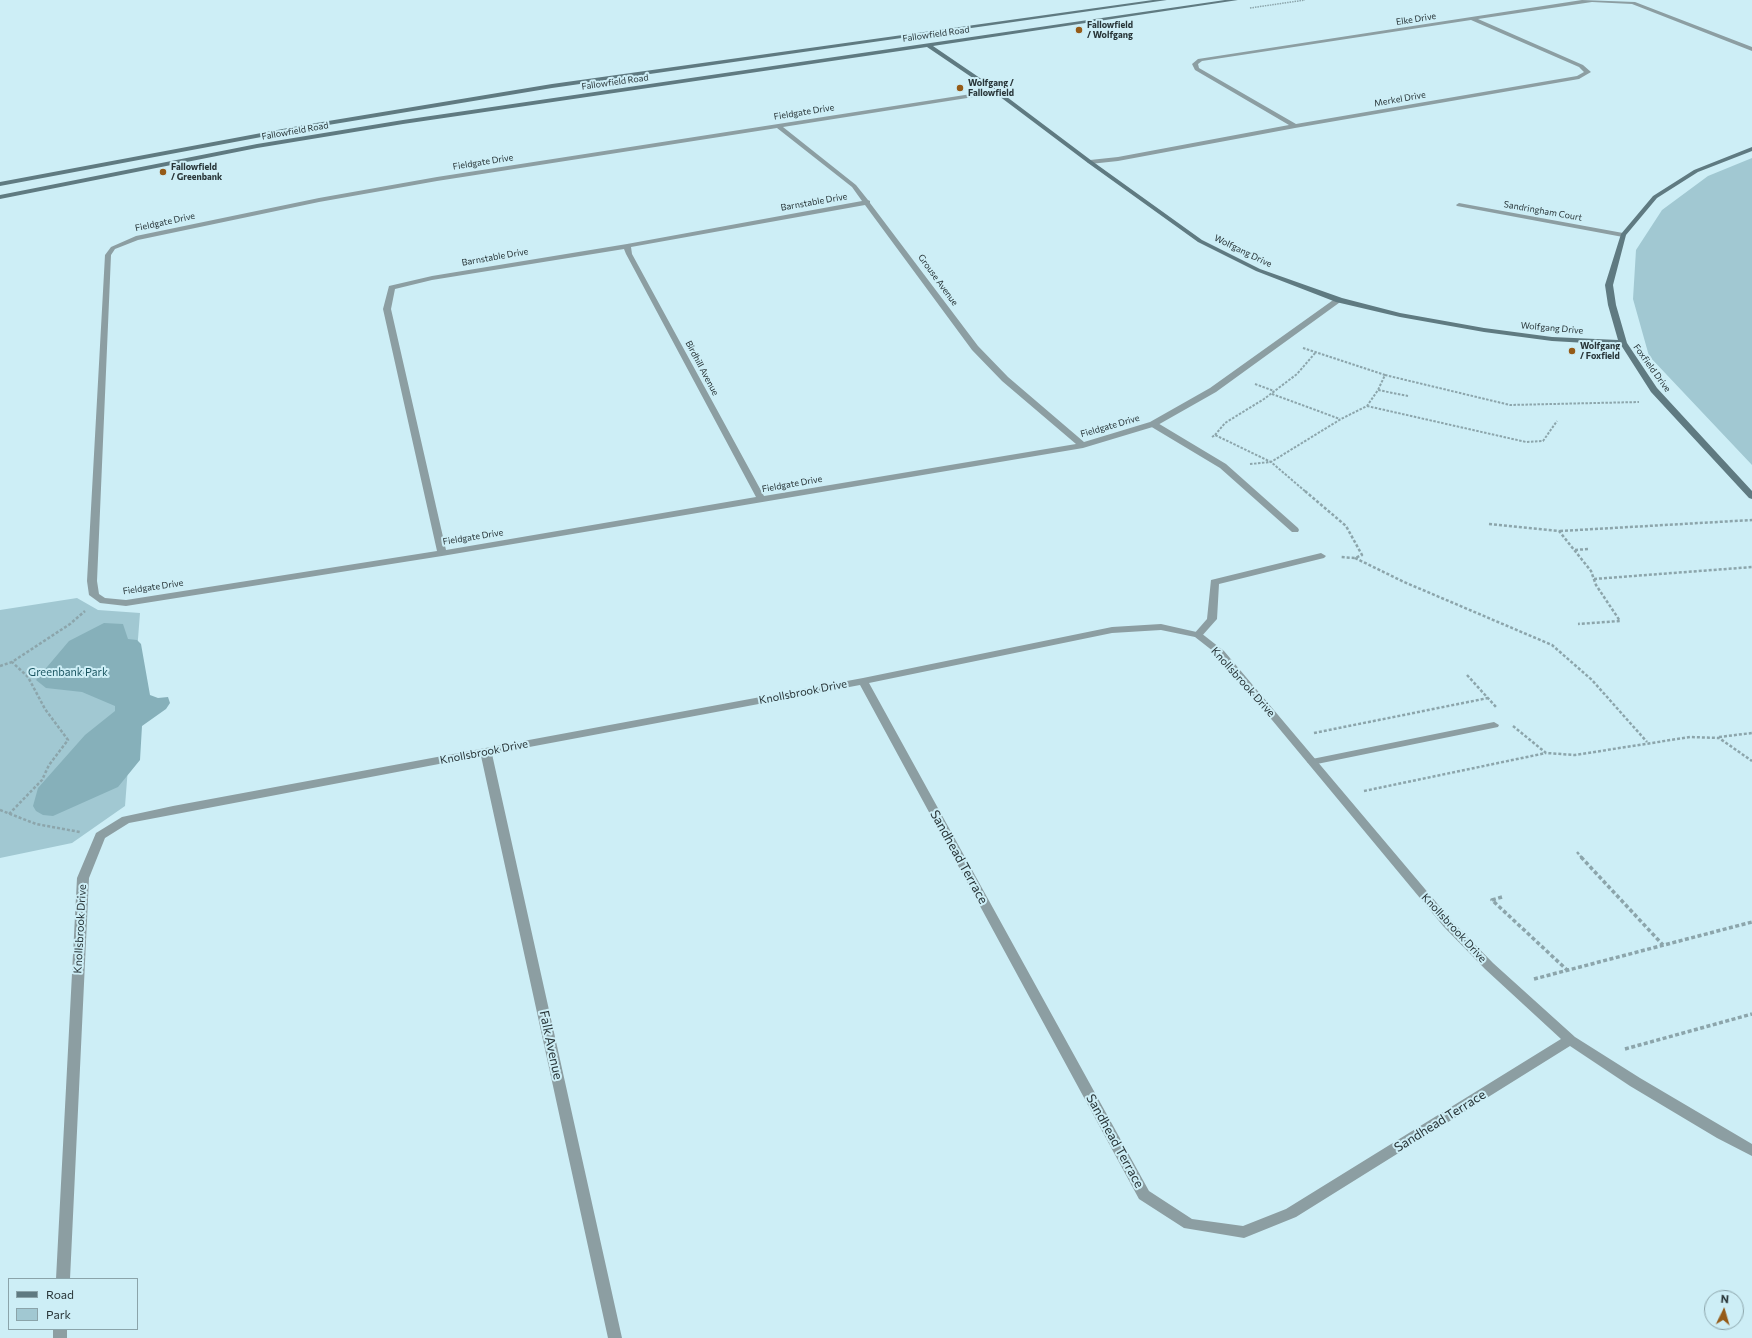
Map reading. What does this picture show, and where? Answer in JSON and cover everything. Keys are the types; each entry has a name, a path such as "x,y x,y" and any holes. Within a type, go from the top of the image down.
{"main road":[{"name":"Fallowfield Road","path":"0,183 18,181 259,135 483,97 914,34 1164,0"},
{"name":"Fallowfield Road","path":"0,198 257,146 352,130 1235,0"},
{"name":"Wolfgang Drive","path":"914,34 997,92 1090,162 1200,241 1258,270 1340,300 1400,315 1484,330 1552,339 1623,343"},
{"name":"Foxfield Drive","path":"1752,149 1696,171 1655,197 1623,235 1609,285 1612,306 1623,343 1654,390 1752,496"}],"street":[{"name":"Elke Drive","path":"1295,126 1197,69 1194,64 1200,60 1473,20 1592,0 1614,0 1633,3 1752,49"},
{"name":"Merkel Drive","path":"1090,162 1118,159 1295,126 1579,77 1588,72 1581,66 1473,20"},
{"name":"Fieldgate Drive","path":"997,92 437,179 319,200 136,238 113,248 108,255 92,582 94,595 103,601 126,603 762,500 1083,444 1153,424 1213,390 1340,300"},
{"name":"Grouse Avenue","path":"778,126 854,186 868,202 975,348 1005,379 1083,444"},
{"name":"Barnstable Drive","path":"442,552 387,309 392,288 432,278 627,246 868,202"},
{"name":"Sandringham Court","path":"1459,206 1623,235"},
{"name":"Birdhill Avenue","path":"627,246 629,254 762,500"},
{"path":"1153,424 1223,466 1294,530"},
{"path":"1198,635 1212,620 1214,582 1321,556"},
{"name":"Knollsbrook Drive","path":"63,1278 83,878 100,836 126,820 173,810 863,681 1112,630 1160,627 1198,635 1221,653 1448,924 1510,985 1570,1040 1595,1057 1722,1134 1752,1150"},
{"name":"Sandhead Terrace","path":"863,681 1144,1195 1189,1224 1244,1232 1292,1213 1570,1040"},
{"path":"1312,762 1494,725"},
{"name":"Falk Avenue","path":"486,752 615,1338"}],"path":[{"path":"1281,342 1385,375 1510,405 1645,402"},
{"path":"1215,435 1224,423 1271,394 1297,374 1316,352"},
{"path":"1223,466 1271,462 1341,419 1367,406 1378,390 1385,375"},
{"path":"1378,390 1408,396"},
{"path":"1271,394 1341,419"},
{"path":"1367,406 1526,442 1543,442 1557,422"},
{"path":"1271,462 1346,526 1362,554 1355,558"},
{"path":"1489,524 1559,531 1752,520"},
{"path":"1559,531 1592,571 1596,585 1620,621 1578,624"},
{"path":"1574,550 1588,549"},
{"path":"1321,556 1355,558 1404,582 1552,645 1592,680 1647,742"},
{"path":"1594,578 1752,567"},
{"path":"0,666 12,662 70,624 88,608 103,601"},
{"path":"9,814 42,780 48,765 68,740 45,709 28,678 12,662"},
{"path":"1467,675 1497,708"},
{"path":"1291,738 1488,698"},
{"path":"1494,725 1511,724 1546,753"},
{"path":"1340,795 1518,760 1546,753 1575,755 1647,742 1690,737 1719,738 1752,733"},
{"path":"1719,738 1752,761"},
{"path":"0,810 36,824 100,836"},
{"path":"1577,852 1662,946"},
{"path":"1502,897 1492,900 1567,970"},
{"path":"1510,985 1752,922"},
{"path":"1595,1057 1752,1014"}],"green space":[{"path":"1752,158 1752,465 1649,356 1633,299 1636,250 1662,210 1708,176"},
{"name":"Greenbank Park","path":"77,598 98,610 140,613 125,806 72,843 0,858 0,610"},
{"path":"104,623 123,624 128,639 137,640 141,644 150,695 158,698 168,697 170,703 166,709 142,726 140,760 118,787 53,816 43,815 36,811 33,806 38,788 85,735 115,711 115,706 82,692 46,688 36,680 69,641"}],"place":[{"name":"Fallowfield / Wolfgang","path":"1079,30"},
{"name":"Wolfgang / Fallowfield","path":"960,88"},
{"name":"Fallowfield / Greenbank","path":"163,172"},
{"name":"Wolfgang / Foxfield","path":"1572,351"}]}
